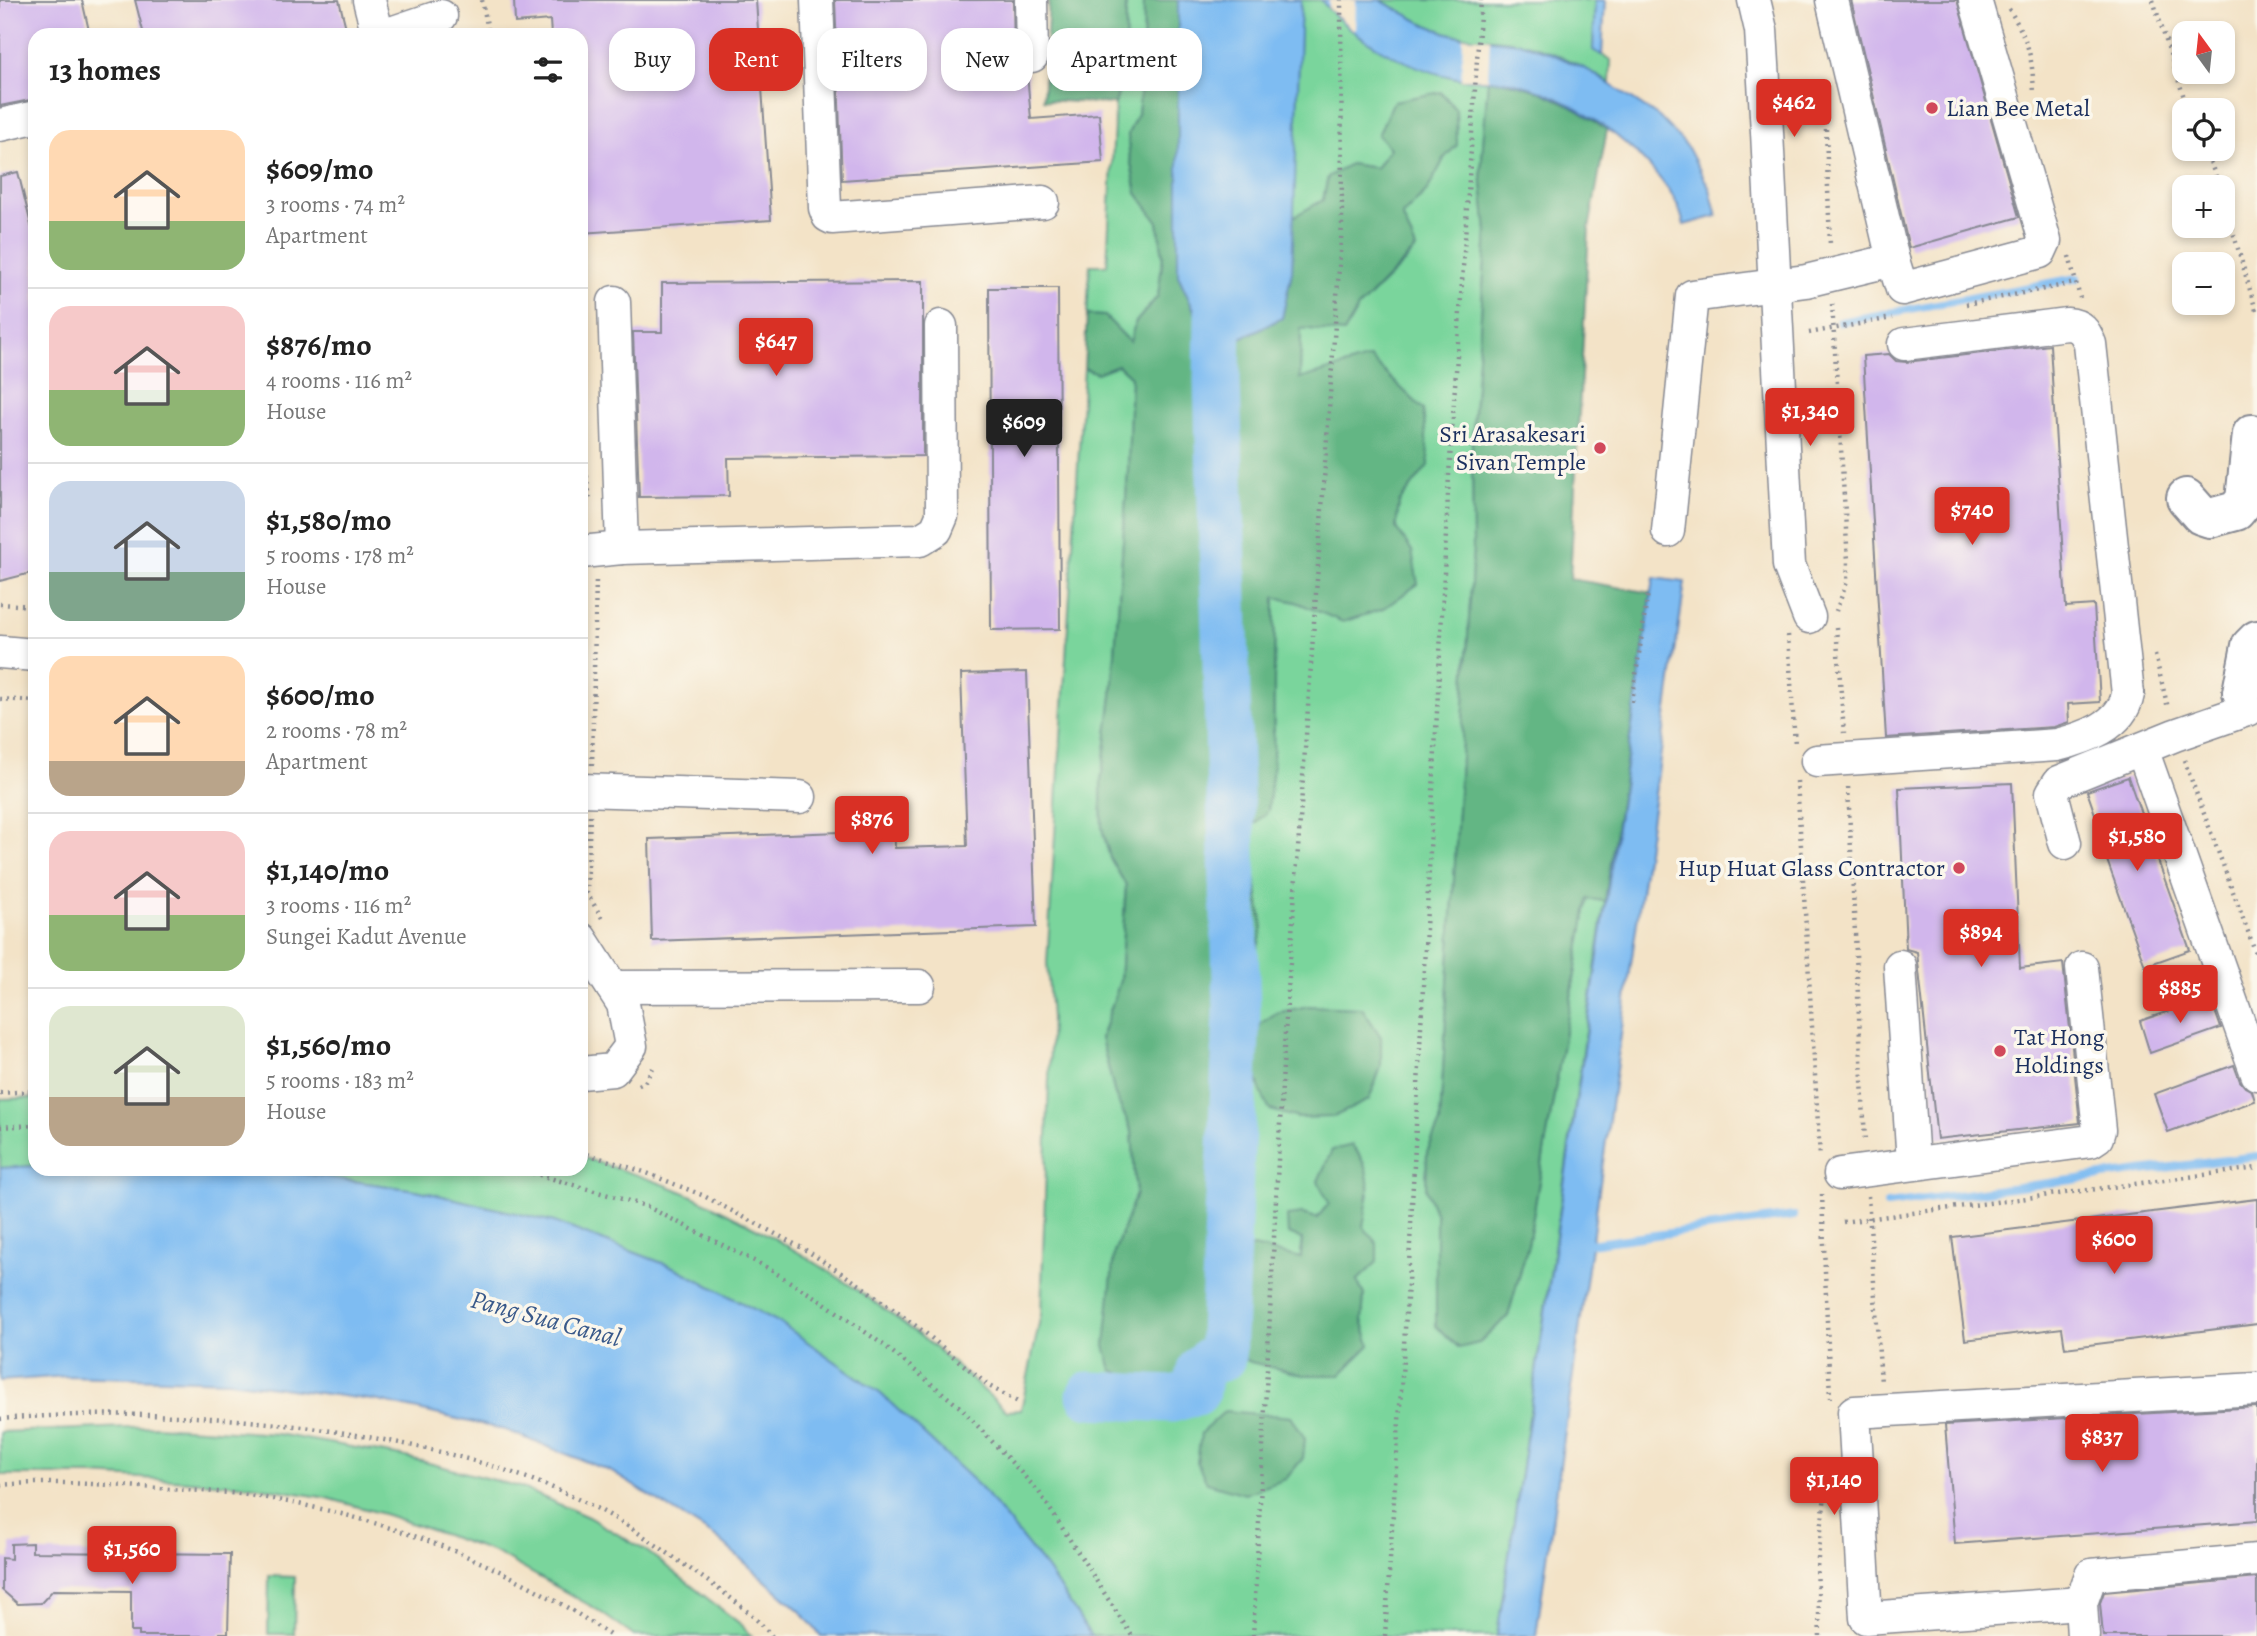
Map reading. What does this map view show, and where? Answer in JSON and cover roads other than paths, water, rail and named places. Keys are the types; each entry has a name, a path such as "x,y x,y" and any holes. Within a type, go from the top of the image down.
{"main road":[{"path":"2186,498 2201,515 2210,518 2236,511 2245,500 2252,435"},
{"path":"2244,701 2251,646 2257,640"}],"street":[{"path":"369,0 376,28"},
{"path":"817,0 825,208 828,216 832,218 1043,202"},
{"path":"1031,0 1032,28"},
{"path":"1754,0 1761,30 1789,565 1798,624"},
{"path":"1832,0 1902,289 2031,254 2043,247 2044,234 1975,0"},
{"path":"407,28 442,17"},
{"path":"0,125 28,119"},
{"path":"1668,531 1692,296 1776,286 1831,276 1893,260"},
{"path":"614,302 600,550 920,540 936,530 942,516 941,326"},
{"path":"1814,761 2057,745 2083,738 2115,719 2126,705 2128,694 2086,332 2077,325 2067,324 1904,344"},
{"path":"0,652 28,654"},
{"path":"2065,843 2052,793 2059,782 2142,749 2244,701"},
{"path":"2142,749 2257,1074"},
{"path":"588,791 800,797"},
{"path":"588,1072 613,1070 631,1046 623,1004 612,987 592,930"},
{"path":"1900,967 1913,1163"},
{"path":"1837,1175 2091,1141 2097,1138 2099,1130 2082,968"},
{"path":"612,987 919,986"},
{"path":"2081,1603 1866,1618 1856,1411 2257,1389"},
{"path":"2083,1636 2081,1603 2091,1575 2257,1560"}],"water":[{"path":"1178,0 1301,0 1292,271 1282,318 1228,344 1224,381 1208,380 1203,329 1178,275 1178,91 1202,91 1202,28 1178,28"},
{"path":"1321,0 1380,0 1444,32 1463,37 1521,43 1588,70 1659,117 1687,146 1710,189 1717,216 1684,225 1675,200 1645,162 1605,127 1583,112 1538,90 1515,83 1457,78 1401,60 1349,27"},
{"path":"1595,0 1605,0 1602,55 1593,50"},
{"path":"1654,578 1685,582 1536,1636 1497,1636"},
{"name":"Pang Sua Canal","path":"28,1166 28,1176 318,1176 416,1190 554,1222 678,1269 782,1324 881,1394 981,1488 1047,1569 1091,1636 821,1636 801,1612 717,1538 610,1471 505,1430 379,1401 230,1381 67,1376 0,1381 0,1168"}],"waterway":[{"path":"1840,322 2077,278"},
{"path":"1090,1395 1172,1399 1196,1392 1204,1365 1222,1358 1237,1011 1217,381 1218,315"},
{"path":"1887,1204 2257,1156"},
{"path":"1582,1245 1794,1216"}],"place":[{"name":"Lian Bee Metal","path":"1932,108"},
{"name":"Sri Arasakesari Sivan Temple","path":"1600,448"},
{"name":"Hup Huat Glass Contractor","path":"1959,868"},
{"name":"Tat Hong Holdings","path":"2000,1051"}]}
